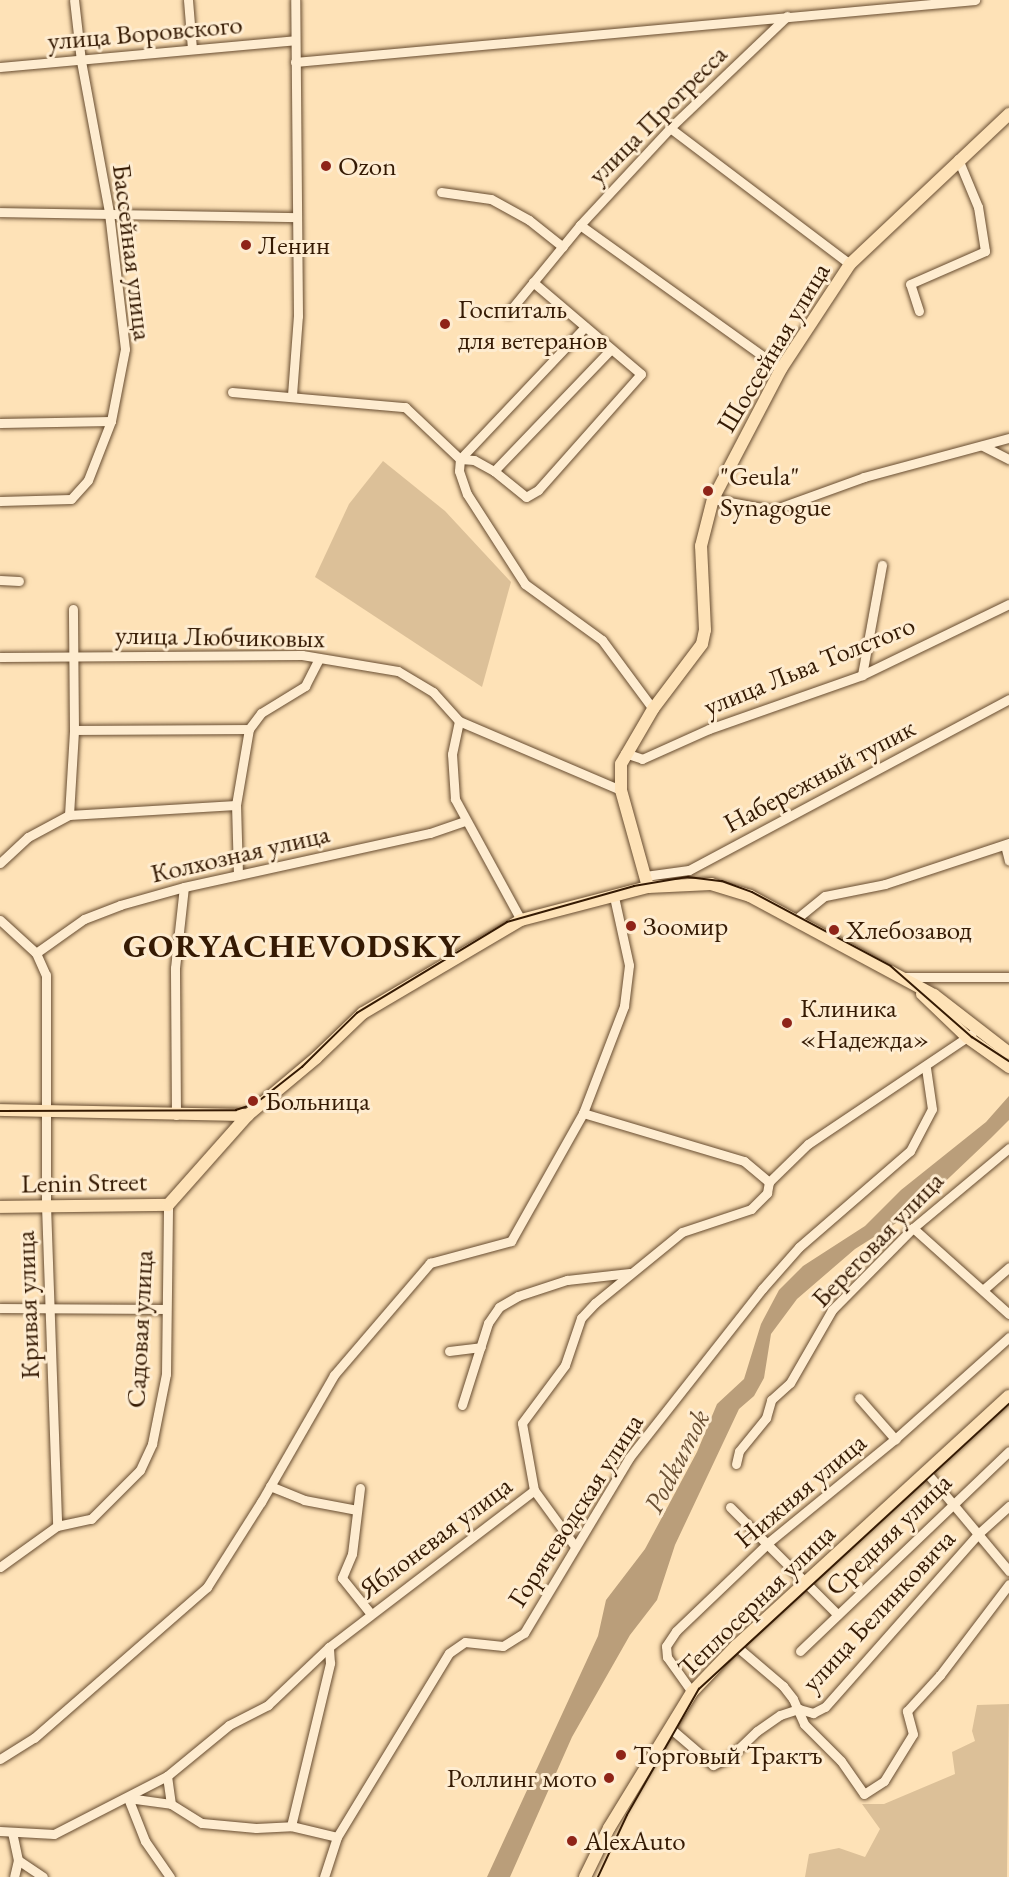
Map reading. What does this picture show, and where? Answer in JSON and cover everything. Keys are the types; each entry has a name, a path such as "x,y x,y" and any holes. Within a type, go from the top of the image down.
{"main road":[{"name":"Шоссейная улица","path":"647,881 621,790 619,775 625,753 653,709 702,644 705,630 701,546 713,499 781,369 850,264 958,159 1009,114"},
{"path":"168,1205 248,1115 316,1058 363,1012 521,920 614,897 647,881 711,884 750,896 934,995 972,1034 1009,1067"},
{"path":"986,1045 1009,1053"},
{"path":"0,1110 248,1115"},
{"name":"Lenin Street","path":"0,1207 168,1205"},
{"name":"Теплосерная улица","path":"585,1877 609,1828 692,1692 736,1646 1009,1396"}],"street":[{"name":"Бассейная улица","path":"0,501 70,499 96,464 111,421 125,349 109,212 81,61 74,0"},
{"path":"188,0 192,49"},
{"path":"292,395 298,316 295,0"},
{"path":"295,62 975,0"},
{"name":"улица Прогресса","path":"508,313 580,225 670,128 787,16"},
{"name":"улица Воровского","path":"0,67 295,40"},
{"path":"670,128 850,264"},
{"path":"919,311 910,284 985,251 978,207 958,159"},
{"path":"441,192 491,199 529,220 562,247"},
{"path":"0,212 109,212 297,217"},
{"path":"580,225 781,369"},
{"path":"232,392 292,395 405,407 460,459 474,460 494,471 526,497 538,490 641,374 533,282"},
{"path":"585,327 460,459 459,471 467,494 525,584 602,640 653,709"},
{"path":"494,471 611,349"},
{"path":"0,423 111,421"},
{"path":"713,499 773,510 864,477 1009,438"},
{"path":"982,446 1009,459"},
{"path":"862,675 882,565"},
{"path":"0,580 19,581"},
{"name":"улица Льва Толстого","path":"625,753 642,759 709,729 862,675 1009,604"},
{"path":"69,815 74,730 73,609"},
{"name":"улица Любчиковых","path":"0,657 172,653 319,658 398,671 415,679 433,692 459,721 621,790"},
{"path":"238,875 236,805 249,729 261,713 305,686 319,658"},
{"name":"Набережный тупик","path":"647,881 689,870 1009,699"},
{"path":"459,721 452,777 464,821 521,920"},
{"path":"74,730 249,729"},
{"path":"0,863 28,837 69,815 236,805"},
{"name":"Колхозная улица","path":"36,953 84,919 184,887 430,833 464,821"},
{"path":"795,920 825,896 885,884 1007,844 1009,861"},
{"path":"176,1115 175,969 184,887"},
{"path":"0,1759 34,1738 207,1587 270,1486 334,1375 430,1263 511,1241 583,1113 624,1006 629,965 614,897"},
{"name":"Кривая улица","path":"0,920 36,953 46,975 46,1205 57,1526"},
{"path":"904,977 1009,977"},
{"name":"Яблоневая улица","path":"0,1832 54,1834 167,1776 229,1725 268,1705 329,1647 534,1490 522,1423 565,1365 581,1318 630,1273 682,1232 752,1209 767,1193 769,1182 808,1144 926,1068 972,1034"},
{"name":"Горячеводская улица","path":"324,1877 336,1837 449,1653 465,1642 502,1646 524,1633 574,1545 629,1458 762,1288 799,1247 910,1150 932,1109 926,1068"},
{"path":"583,1113 744,1161 769,1182"},
{"name":"Береговая улица","path":"736,1464 739,1451 766,1418 771,1401 790,1383 832,1310 913,1228 1009,1148"},
{"name":"Садовая улица","path":"0,1567 57,1526 91,1519 141,1470 161,1406 166,1374 168,1205"},
{"path":"913,1228 984,1289 1009,1314"},
{"path":"984,1289 1009,1267"},
{"path":"462,1406 488,1323 499,1307 518,1296 567,1280 630,1273"},
{"path":"0,1308 165,1309"},
{"name":"Нижняя улица","path":"692,1692 667,1657 666,1646 769,1542 895,1439 1009,1337"},
{"path":"449,1351 481,1347"},
{"path":"859,1398 895,1439"},
{"name":"Средняя улица","path":"800,1651 1009,1451"},
{"path":"927,1473 1009,1571"},
{"path":"270,1486 304,1500 357,1510"},
{"path":"360,1488 352,1554 342,1578 371,1614"},
{"path":"534,1490 574,1545"},
{"name":"улица Белинковича","path":"670,1728 713,1765 730,1757 757,1731 799,1709 813,1713 825,1707 978,1534 1009,1506"},
{"path":"730,1507 769,1542 837,1614"},
{"path":"736,1646 783,1686 799,1709 804,1724 841,1761 864,1794 884,1781 913,1734 907,1711 940,1675 1009,1584"},
{"path":"291,1826 330,1664 329,1647"},
{"path":"167,1776 171,1804"},
{"path":"170,1877 145,1841 128,1798 171,1804 202,1823 255,1828 291,1826 336,1837"},
{"path":"12,1832 18,1860 14,1877"},
{"path":"18,1860 43,1877"}],"shaded area":[{"path":"383,461 445,511 511,582 482,687 315,577 349,504"},
{"path":"1009,1096 1009,1120 991,1138 912,1213 855,1249 797,1299 771,1334 764,1378 754,1396 739,1409 675,1545 657,1600 630,1635 572,1737 510,1877 487,1877 598,1636 606,1600 645,1549 697,1452 717,1404 744,1379 761,1324 779,1290 803,1266 865,1226 901,1190 986,1122"},
{"path":"1009,1704 1007,1877 805,1877 809,1854 839,1848 865,1857 880,1829 862,1804 884,1804 955,1774 952,1752 975,1741 972,1731 977,1705"}],"tram line":[{"path":"0,1111 236,1110 255,1104 302,1067 357,1013 507,922 634,886 688,877 722,881 752,892 891,966 972,1037 1009,1061"},
{"path":"598,1877 627,1815 699,1689 1009,1404"}],"place":[{"name":"Ozon","path":"326,166"},
{"name":"Ленин","path":"246,245"},
{"name":"Госпиталь для ветеранов","path":"445,324"},
{"name":"\"Geula\" Synagogue","path":"708,491"},
{"name":"Зоомир","path":"631,926"},
{"name":"Хлебозавод","path":"834,930"},
{"name":"Клиника «Надежда»","path":"787,1023"},
{"name":"Больница","path":"253,1101"},
{"name":"Торговый Трактъ","path":"621,1755"},
{"name":"Роллинг мото","path":"609,1778"},
{"name":"AlexAuto","path":"572,1841"}],"district":[{"name":"GORYACHEVODSKY","path":"292,946"}],"water label":[{"name":"Podkumok","path":"676,1461"}]}
